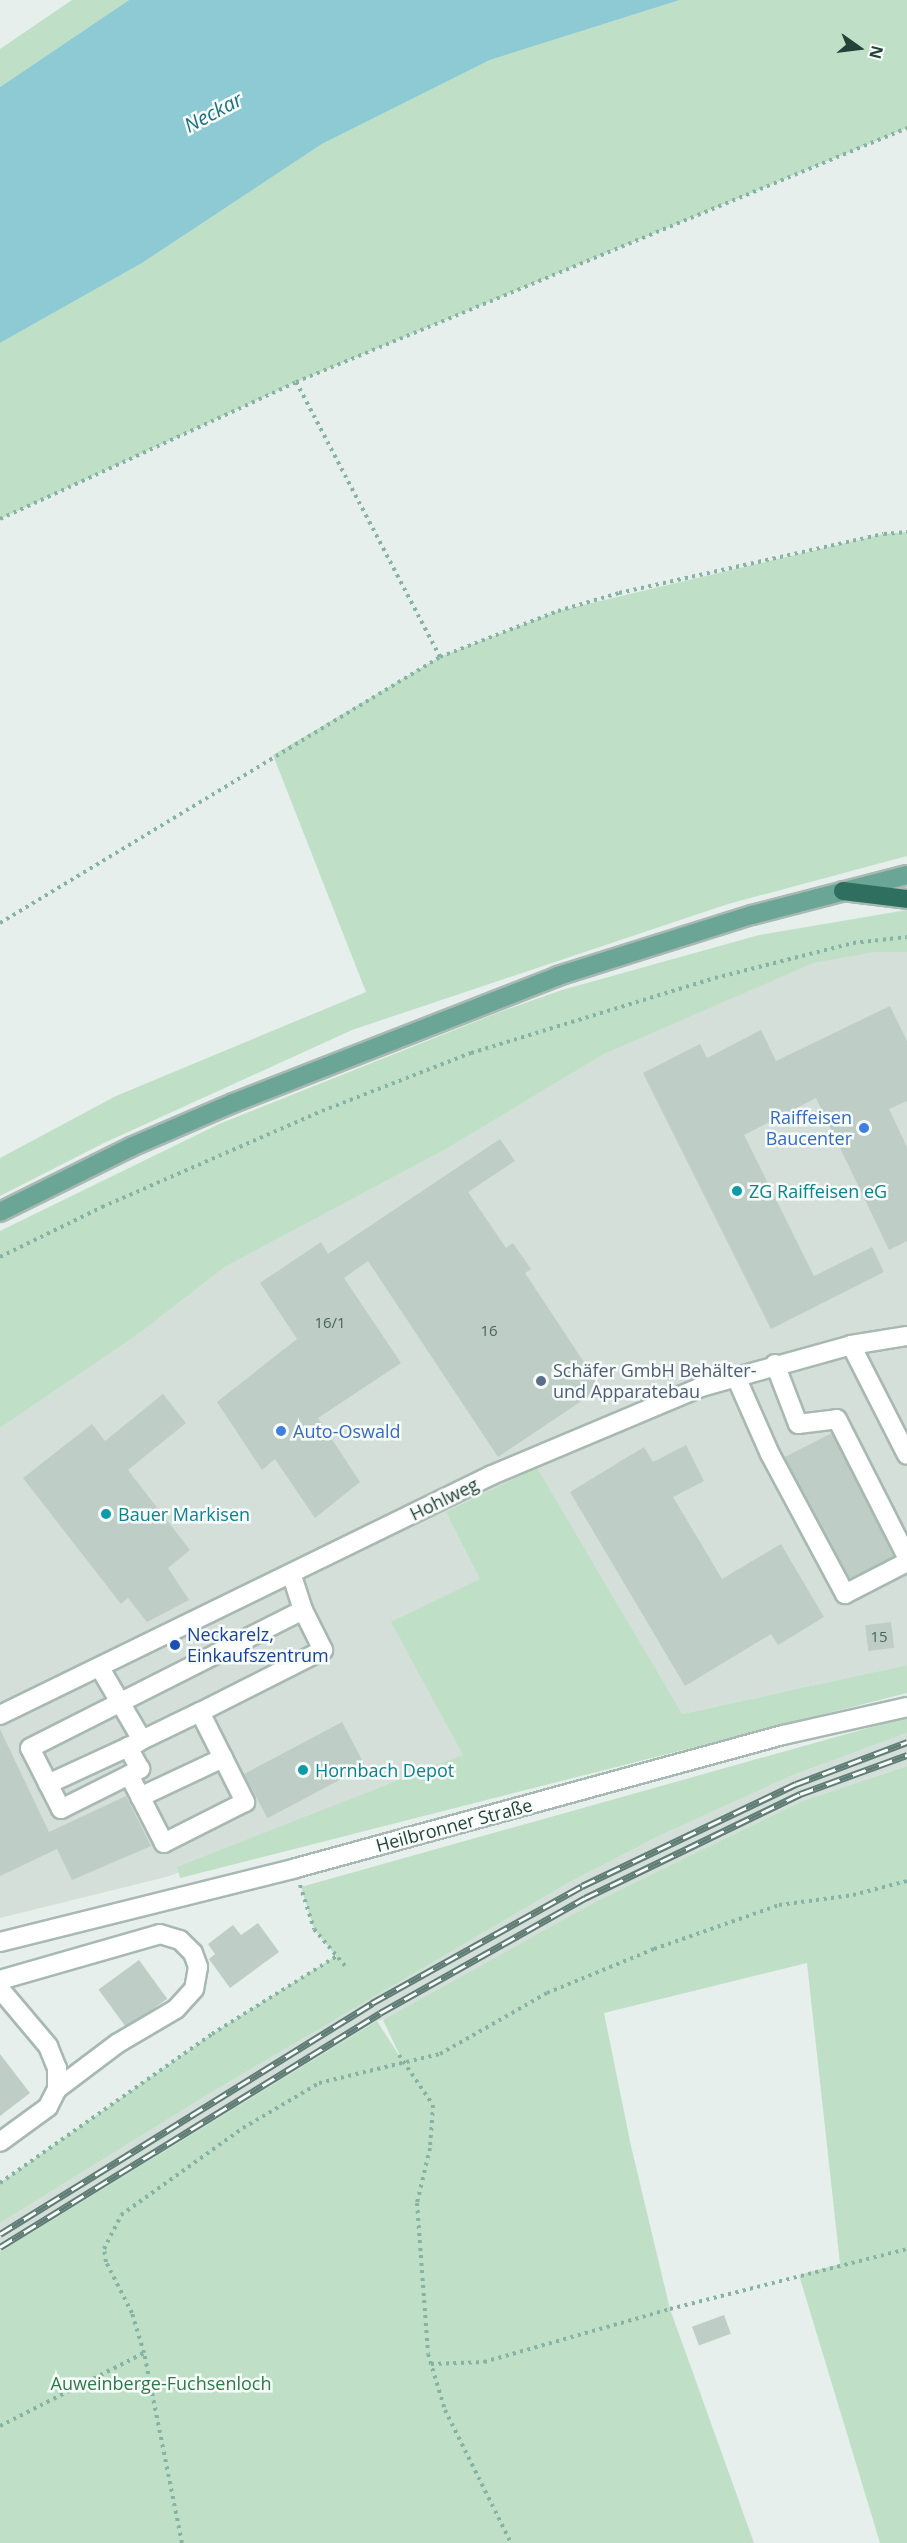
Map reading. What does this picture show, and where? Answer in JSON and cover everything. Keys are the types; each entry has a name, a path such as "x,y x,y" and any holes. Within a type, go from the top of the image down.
{"highway":[{"path":"843,891 907,899"}],"main road":[{"path":"0,1212 131,1147 233,1103 558,976 907,874"}],"street":[{"name":"Hohlweg","path":"0,1715 292,1576 492,1475 701,1387 775,1364 852,1345 907,1336"},
{"path":"852,1345 907,1455"},
{"path":"775,1364 798,1424 837,1419 907,1557"},
{"path":"736,1377 770,1454 845,1594 907,1562"},
{"path":"48,1784 135,1744 322,1650 303,1610 292,1576"},
{"path":"100,1668 122,1701 140,1769 61,1809 30,1748 122,1701 303,1610"},
{"name":"Heilbronner Straße","path":"0,1942 296,1868 783,1735 907,1707"},
{"path":"129,1774 164,1843 245,1802 200,1712"},
{"path":"140,1797 223,1758"},
{"path":"0,1980 160,1934 180,1940 193,1953 198,1967 194,1989 176,2008 118,2043 57,2089 48,2107 0,2142"},
{"path":"0,1989 5,1991 48,2046 57,2068 57,2089"}],"path":[{"path":"0,519 296,382 907,128"},
{"path":"296,382 440,657"},
{"path":"0,923 440,657 558,611 619,593 884,534 907,532"},
{"path":"0,1257 102,1207 322,1111 471,1053 715,978 853,943 907,937"},
{"path":"296,1868 314,1929 346,1967"},
{"path":"182,2543 144,2353 132,2313 113,2283 104,2249 121,2215 243,2128 319,2083 440,2054 547,1994 654,1949 779,1905 853,1895 907,1881"},
{"path":"0,2182 212,2034 336,1956"},
{"path":"399,2055 433,2105 430,2148 417,2203 431,2364 445,2410 511,2543"},
{"path":"431,2364 484,2362 670,2309 907,2248"},
{"path":"0,2426 144,2353"}],"shaded area":[{"path":"907,937 907,1665 682,1714 321,1821 166,1877 0,1918 0,1428 137,1335 225,1267 448,1148 604,1054 589,1014"},
{"path":"907,1733 907,1766 802,1801 597,1901 393,2017 377,2021 0,2252 0,2223 212,2092 568,1883 661,1835 793,1775"}],"green space":[{"path":"72,0 129,0 0,87 0,49"},
{"path":"680,0 907,0 907,128 296,382 0,519 0,343 142,263 322,144 490,60"},
{"path":"907,532 907,856 728,904 352,1030 104,1143 0,1196 0,1158 116,1096 366,992 273,755 440,657 558,611 884,534"},
{"path":"907,910 907,952 874,952 813,963 604,1054 448,1148 225,1267 137,1335 0,1428 0,1231 219,1124 502,1011 562,990 759,935"},
{"path":"537,1468 682,1714 907,1665 907,1693 180,1878 177,1867 463,1755 391,1622 480,1579 446,1512"},
{"path":"907,1717 907,1733 793,1775 661,1835 568,1883 212,2092 0,2223 0,2183 212,2034 336,1956 314,1929 301,1887"},
{"name":"Auweinberge-Fuchsenloch","path":"907,1766 907,2543 880,2543 799,2275 840,2264 807,1963 604,2013 631,2146 670,2309 754,2543 0,2543 0,2252 377,2021 402,2060 383,2020 597,1901 802,1801"}],"water":[{"name":"Neckar","path":"129,0 680,0 490,60 322,144 142,263 0,343 0,87"}],"building":[{"name":"ZG Raiffeisen eG","path":"890,1006 907,1041 907,1101 889,1109 907,1147 907,1241 889,1250 816,1098 744,1135 814,1276 872,1247 884,1272 771,1329 643,1073 700,1044 707,1058 761,1030 776,1061"},
{"path":"500,1139 515,1161 468,1192 506,1248 513,1243 531,1269 525,1273 601,1388 498,1457 368,1261 344,1278 401,1363 318,1418 360,1482 315,1518 275,1459 262,1470 217,1402 297,1339 260,1283 321,1242 328,1254"},
{"name":"Bauer Markisen","path":"163,1394 186,1423 128,1470 190,1550 168,1568 189,1600 147,1622 128,1598 121,1604 23,1478 92,1424 105,1441"},
{"path":"832,1433 895,1556 847,1580 785,1457"},
{"path":"686,1445 704,1481 673,1497 722,1579 781,1544 824,1617 778,1645 771,1634 685,1686 570,1492 644,1447 653,1462"},
{"path":"891,1622 894,1648 868,1651 865,1625"},
{"name":"Hornbach Depot","path":"342,1722 365,1766 267,1818 244,1774"},
{"path":"0,1729 49,1832 126,1796 151,1846 72,1880 57,1849 0,1876"},
{"path":"258,1923 279,1952 230,1988 209,1959 215,1954 208,1944 233,1925 241,1935"},
{"path":"139,1960 167,1999 127,2028 99,1989"},
{"path":"0,2054 30,2093 0,2116"},
{"path":"724,2315 731,2334 699,2345 692,2327"}],"railway":[{"path":"0,2234 372,2003 582,1886 796,1784 907,1742"},
{"path":"0,2247 380,2013 585,1898 800,1794 907,1755"}],"place":[{"name":"Raiffeisen Baucenter","path":"864,1128"},
{"name":"ZG Raiffeisen eG","path":"737,1191"},
{"name":"Schäfer GmbH Behälter- und Apparatebau","path":"541,1381"},
{"name":"Auto-Oswald","path":"281,1431"},
{"name":"Bauer Markisen","path":"106,1514"},
{"name":"Neckarelz, Einkaufszentrum","path":"175,1645"},
{"name":"Hornbach Depot","path":"303,1770"}]}
